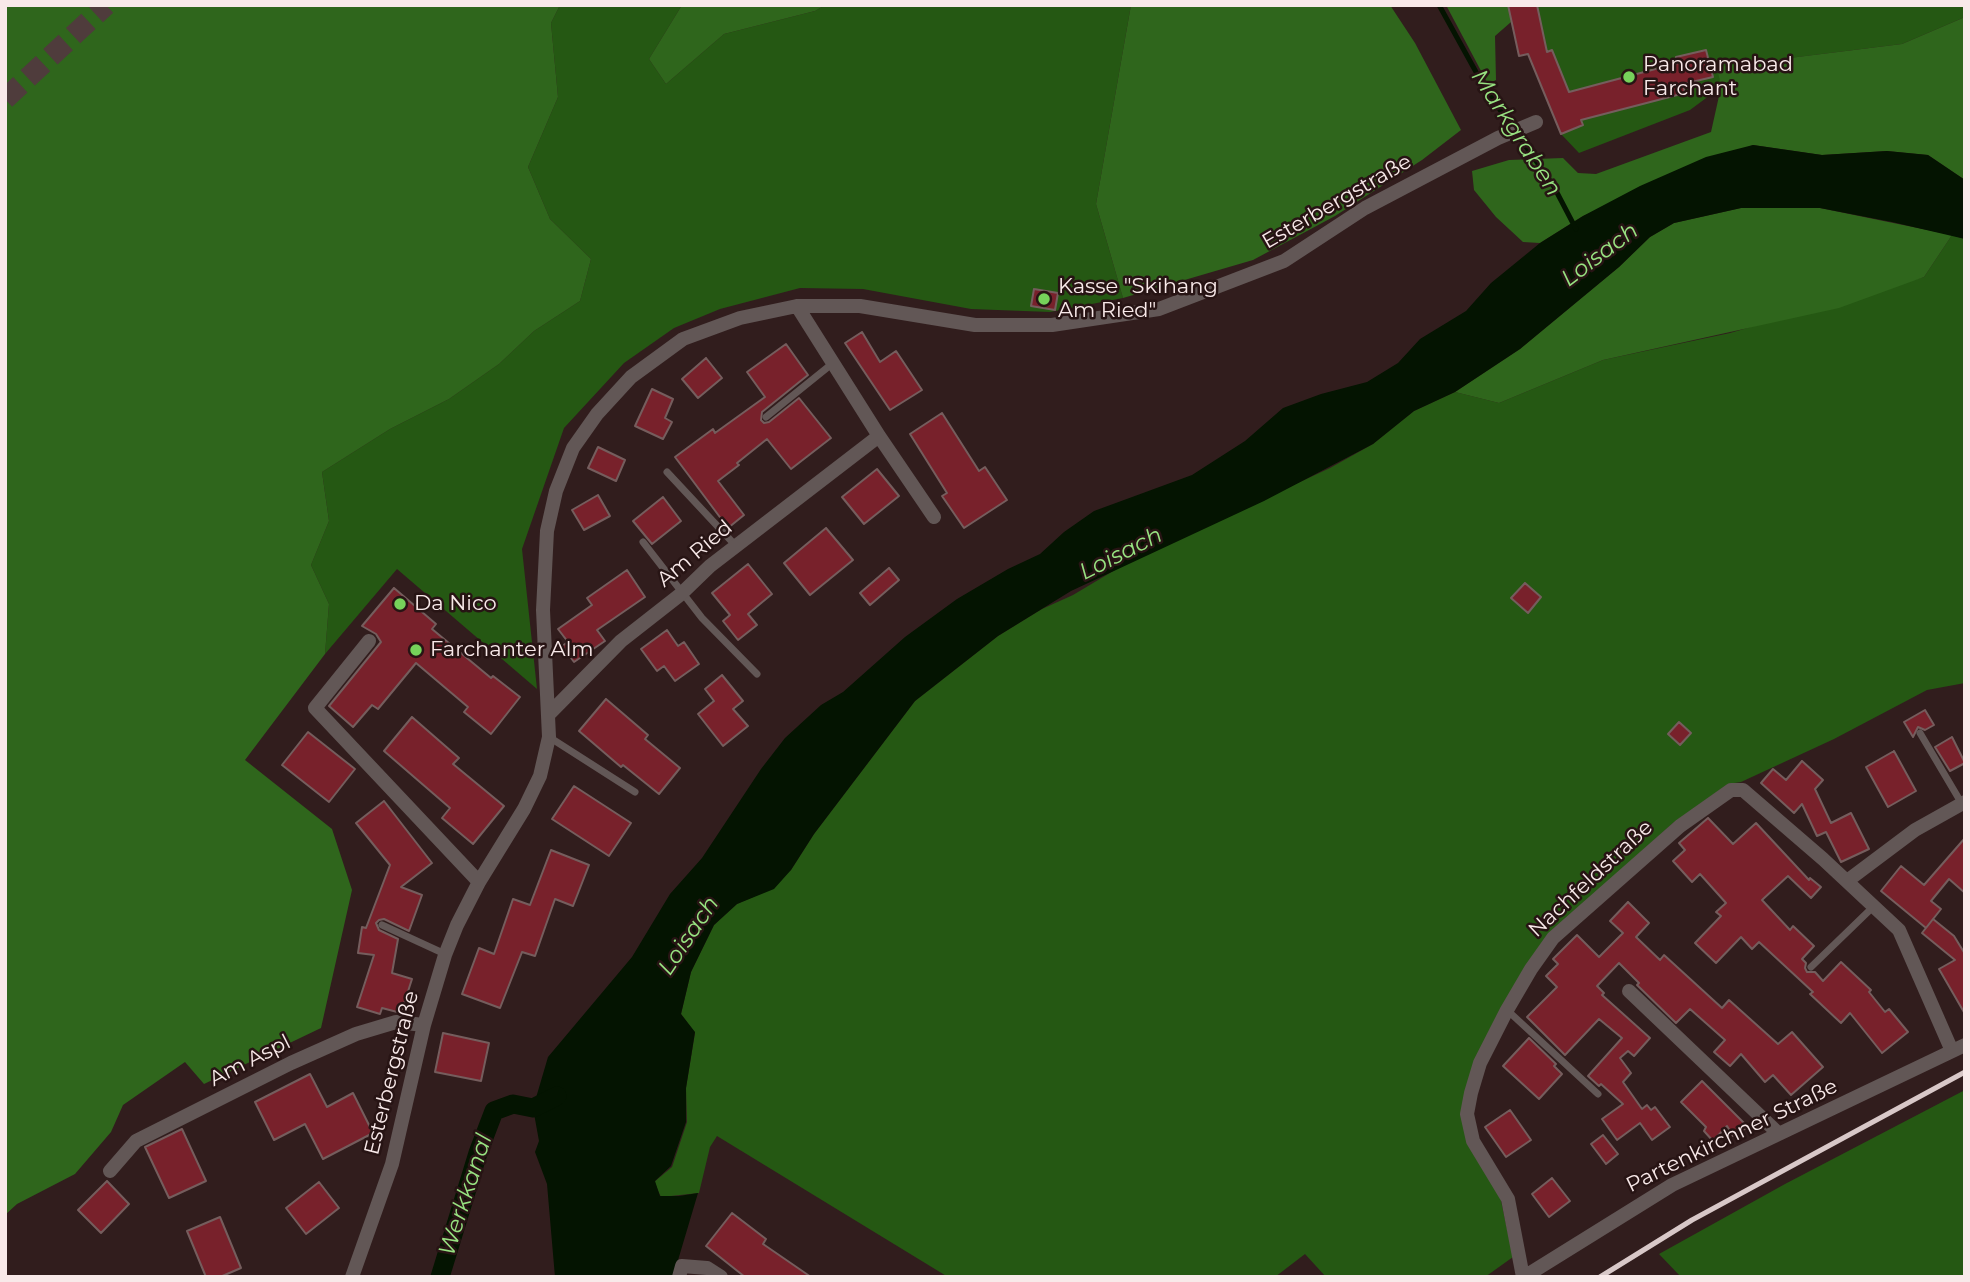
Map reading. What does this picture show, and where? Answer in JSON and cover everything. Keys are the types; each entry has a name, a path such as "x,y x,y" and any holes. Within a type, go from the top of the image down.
{"street":[{"name":"Esterbergstraße","path":"352,1277 392,1164 424,1025 445,955 479,882 524,809 540,776 549,737 543,610 547,531 556,491 573,448 597,414 631,377 683,339 740,318 797,306 860,306 975,325 1052,325 1159,309 1284,261 1365,208 1498,138 1536,122"},
{"path":"797,306 934,517"},
{"name":"Am Ried","path":"549,714 621,641 681,594 710,566 879,436"},
{"path":"369,641 316,708 479,882"},
{"name":"Nachfeldstraße","path":"1524,1277 1508,1199 1473,1141 1467,1114 1480,1063 1531,968 1553,938 1680,826 1731,790 1743,790 1899,930 1959,1048"},
{"path":"1847,881 1914,830 1963,803"},
{"path":"1629,992 1779,1134"},
{"name":"Am Aspl","path":"110,1171 136,1141 291,1063 356,1034 396,1022 424,1025"},
{"name":"Partenkirchner Straße","path":"1524,1277 1672,1185 1959,1048"},
{"path":"679,1277 682,1266 707,1268 721,1277"}],"lane":[{"path":"766,417 833,363"},
{"path":"667,472 736,545"},
{"path":"643,542 681,594 757,674"},
{"path":"1920,733 1963,803"},
{"path":"549,737 635,792"},
{"path":"1811,967 1873,907"},
{"path":"382,925 445,955"},
{"path":"1507,1010 1598,1094"}],"green space":[{"path":"5,5 560,5 551,23 558,97 528,167 550,219 591,259 580,301 534,331 499,364 449,399 390,429 322,472 329,521 311,565 329,604 325,654 245,760 332,829 352,890 321,1028 204,1084 185,1062 123,1105 111,1132 75,1174 17,1204 5,1215"},
{"path":"560,5 682,5 649,59 666,84 724,34 815,11 825,5 1131,5 1096,204 1123,298 1050,312 971,309 863,289 800,288 720,309 674,328 624,363 564,428 522,549 537,689 397,569 325,654 329,604 311,565 329,521 322,472 390,429 449,399 499,364 534,331 580,301 591,259 550,219 528,167 558,97 551,23"},
{"path":"682,5 825,5 815,11 724,34 666,84 649,59"},
{"path":"1131,5 1390,5 1415,43 1461,130 1422,160 1335,216 1253,260 1123,298 1096,204"},
{"path":"1446,5 1508,5 1511,22 1495,36 1496,80 1488,84"},
{"name":"Panoramabad Farchant","path":"1508,5 1965,5 1965,17 1902,44 1718,67 1721,87 1690,110 1579,153 1561,134 1529,54 1519,56"},
{"path":"1965,17 1965,180 1928,155 1887,151 1822,155 1753,145 1583,216 1540,243 1523,242 1496,217 1474,190 1472,171 1509,160 1563,158 1578,173 1596,174 1711,132 1721,87 1717,67 1902,44"},
{"path":"1741,208 1820,208 1952,235 1924,277 1839,308 1603,360 1499,403 1455,392 1520,349 1619,267 1650,237 1674,223"},
{"path":"1952,235 1965,239 1965,683 1927,690 1834,739 1741,782 1728,784 1673,823 1549,935 1463,1111 1500,1196 1513,1257 1485,1277 1326,1277 1305,1254 1275,1277 948,1277 717,1136 710,1147 699,1193 661,1197 654,1182 672,1167 687,1122 686,1088 695,1033 681,1014 691,972 714,925 737,904 753,897 791,870 814,834 915,701 998,636 1130,561 1330,468 1373,444 1414,411 1455,392 1499,403 1603,360 1730,333 1924,277"},
{"path":"1965,1090 1965,1277 1681,1277 1659,1254 1785,1184"}],"water":[{"name":"Loisach","path":"1753,145 1822,155 1887,151 1928,155 1965,180 1965,239 1820,208 1741,208 1674,223 1650,237 1619,267 1520,349 1455,392 1414,411 1373,444 1264,501 1071,591 998,636 915,701 814,834 791,870 774,889 737,904 714,925 691,972 681,1014 695,1032 686,1088 686,1122 671,1166 655,1181 660,1196 698,1193 673,1277 555,1277 547,1184 535,1152 539,1141 533,1108 548,1057 632,957 670,894 702,858 761,769 785,738 821,705 843,692 905,637 957,599 1040,554 1064,532 1094,511 1192,475 1245,441 1283,408 1321,394 1367,382 1398,363 1420,339 1466,311 1491,283 1540,243 1583,216 1640,186 1706,157"}],"building":[{"name":"Panoramabad Farchant","path":"1508,5 1537,5 1547,52 1552,50 1569,92 1678,63 1676,57 1706,50 1713,77 1683,84 1685,93 1581,120 1583,125 1561,134 1528,54 1519,56"},
{"name":"Kasse \"Skihang Am Ried\"","path":"1034,289 1058,293 1055,310 1031,306"},
{"path":"862,332 880,362 896,351 922,390 890,410 845,343"},
{"path":"786,344 808,375 762,412 761,420 764,423 769,422 799,398 831,438 791,469 767,439 737,463 739,465 718,481 744,515 728,528 675,457 713,429 715,433 765,397 747,372"},
{"path":"706,358 722,378 698,398 682,379"},
{"path":"652,389 673,399 665,418 672,422 663,439 635,426"},
{"path":"942,413 979,471 985,467 1007,500 964,528 942,496 947,493 910,434"},
{"path":"598,447 625,460 616,481 588,468"},
{"path":"877,469 899,496 864,524 842,497"},
{"path":"598,495 610,516 584,530 572,510"},
{"path":"663,497 681,521 652,544 633,521"},
{"path":"826,528 853,560 810,595 784,563"},
{"path":"748,564 772,594 748,614 757,625 738,640 723,621 730,615 712,593"},
{"path":"889,568 899,580 870,605 860,593"},
{"path":"627,570 645,597 597,630 605,641 574,662 562,646 568,642 558,629 592,605 587,598"},
{"path":"1525,583 1541,597 1528,613 1511,598"},
{"name":"Farchanter Alm","path":"394,588 436,624 432,629 491,678 493,676 520,697 491,734 464,712 468,707 416,663 378,709 372,705 353,727 329,706 381,642 376,634 362,626"},
{"path":"667,630 678,646 684,642 699,664 675,681 664,666 657,671 641,649"},
{"path":"722,675 743,701 733,709 748,726 723,746 698,714 714,701 705,689"},
{"path":"606,699 648,735 645,739 680,768 659,794 623,765 621,767 579,731"},
{"path":"1925,710 1934,725 1925,730 1918,727 1913,737 1904,722"},
{"path":"412,717 459,758 453,764 504,806 473,844 442,818 450,808 384,751"},
{"path":"1679,722 1691,733 1680,745 1668,734"},
{"path":"308,732 355,769 329,802 282,765"},
{"path":"1952,737 1965,763 1950,771 1935,747"},
{"path":"1894,751 1916,791 1888,807 1866,767"},
{"path":"1802,761 1823,780 1815,789 1831,823 1851,813 1869,849 1841,862 1826,832 1817,836 1802,804 1794,813 1761,783 1773,769 1786,780"},
{"path":"574,786 631,823 609,856 552,819"},
{"path":"384,801 432,863 401,887 422,895 409,931 384,919 376,923 379,930 398,939 392,973 412,979 401,1013 382,1008 380,1014 357,1007 374,955 358,953 362,927 366,928 390,865 356,823"},
{"path":"1708,818 1733,844 1756,823 1809,880 1810,878 1821,887 1811,898 1788,876 1762,900 1790,930 1793,926 1814,946 1802,959 1806,963 1807,972 1815,972 1823,981 1841,962 1871,990 1869,992 1885,1012 1889,1009 1908,1032 1882,1053 1850,1013 1841,1023 1810,994 1813,992 1759,942 1752,949 1741,937 1716,963 1695,943 1721,916 1716,912 1726,903 1700,874 1692,882 1673,861 1685,850 1679,843"},
{"path":"1965,838 1965,893 1949,879 1931,901 1941,909 1926,928 1881,891 1901,866 1924,885"},
{"path":"551,850 589,865 573,906 555,899 535,956 522,952 500,1008 462,994 479,948 494,954 513,899 530,905"},
{"path":"1628,902 1649,923 1636,937 1660,960 1664,955 1722,1008 1729,1000 1778,1044 1792,1032 1823,1067 1791,1095 1773,1075 1765,1082 1741,1054 1730,1066 1714,1052 1725,1040 1690,1009 1676,1023 1637,985 1639,983 1619,963 1597,986 1604,993 1602,995 1650,1038 1634,1056 1628,1051 1620,1058 1631,1073 1623,1082 1642,1109 1647,1105 1651,1110 1655,1107 1670,1127 1652,1140 1640,1123 1617,1140 1602,1119 1623,1104 1588,1076 1622,1038 1599,1019 1565,1055 1527,1017 1557,987 1546,976 1558,964 1553,959 1577,935 1599,957 1623,933 1610,921"},
{"path":"1933,919 1954,936 1965,954 1965,1014 1939,969 1955,960 1922,933"},
{"path":"443,1033 489,1043 481,1081 435,1072"},
{"path":"1529,1038 1556,1064 1554,1066 1562,1074 1539,1099 1503,1066"},
{"path":"310,1074 327,1107 353,1093 373,1133 323,1159 305,1124 274,1140 255,1102"},
{"path":"1702,1081 1748,1127 1733,1136 1727,1126 1713,1141 1704,1131 1706,1127 1681,1102"},
{"path":"1510,1110 1531,1140 1506,1157 1485,1127"},
{"path":"182,1129 206,1181 169,1198 145,1147"},
{"path":"1603,1135 1618,1154 1606,1164 1591,1144"},
{"path":"1552,1178 1570,1201 1549,1217 1532,1194"},
{"path":"107,1181 129,1204 101,1233 78,1210"},
{"path":"319,1182 339,1208 306,1234 286,1208"},
{"path":"732,1213 766,1239 763,1244 811,1277 745,1277 706,1246"},
{"path":"220,1217 241,1268 220,1277 206,1277 187,1231"}],"waterway":[{"name":"Markgraben","path":"1439,5 1486,90 1553,185 1576,229"},
{"name":"Werkkanal","path":"440,1277 478,1153 494,1111 513,1104 533,1108 557,1096"}],"tunnel":[{"path":"5,99 106,5"}],"railway":[{"path":"1600,1277 1692,1220 1965,1072"}],"place":[{"name":"Panoramabad Farchant","path":"1629,77"},
{"name":"Kasse \"Skihang Am Ried\"","path":"1044,299"},
{"name":"Da Nico","path":"400,604"},
{"name":"Farchanter Alm","path":"416,650"}]}
